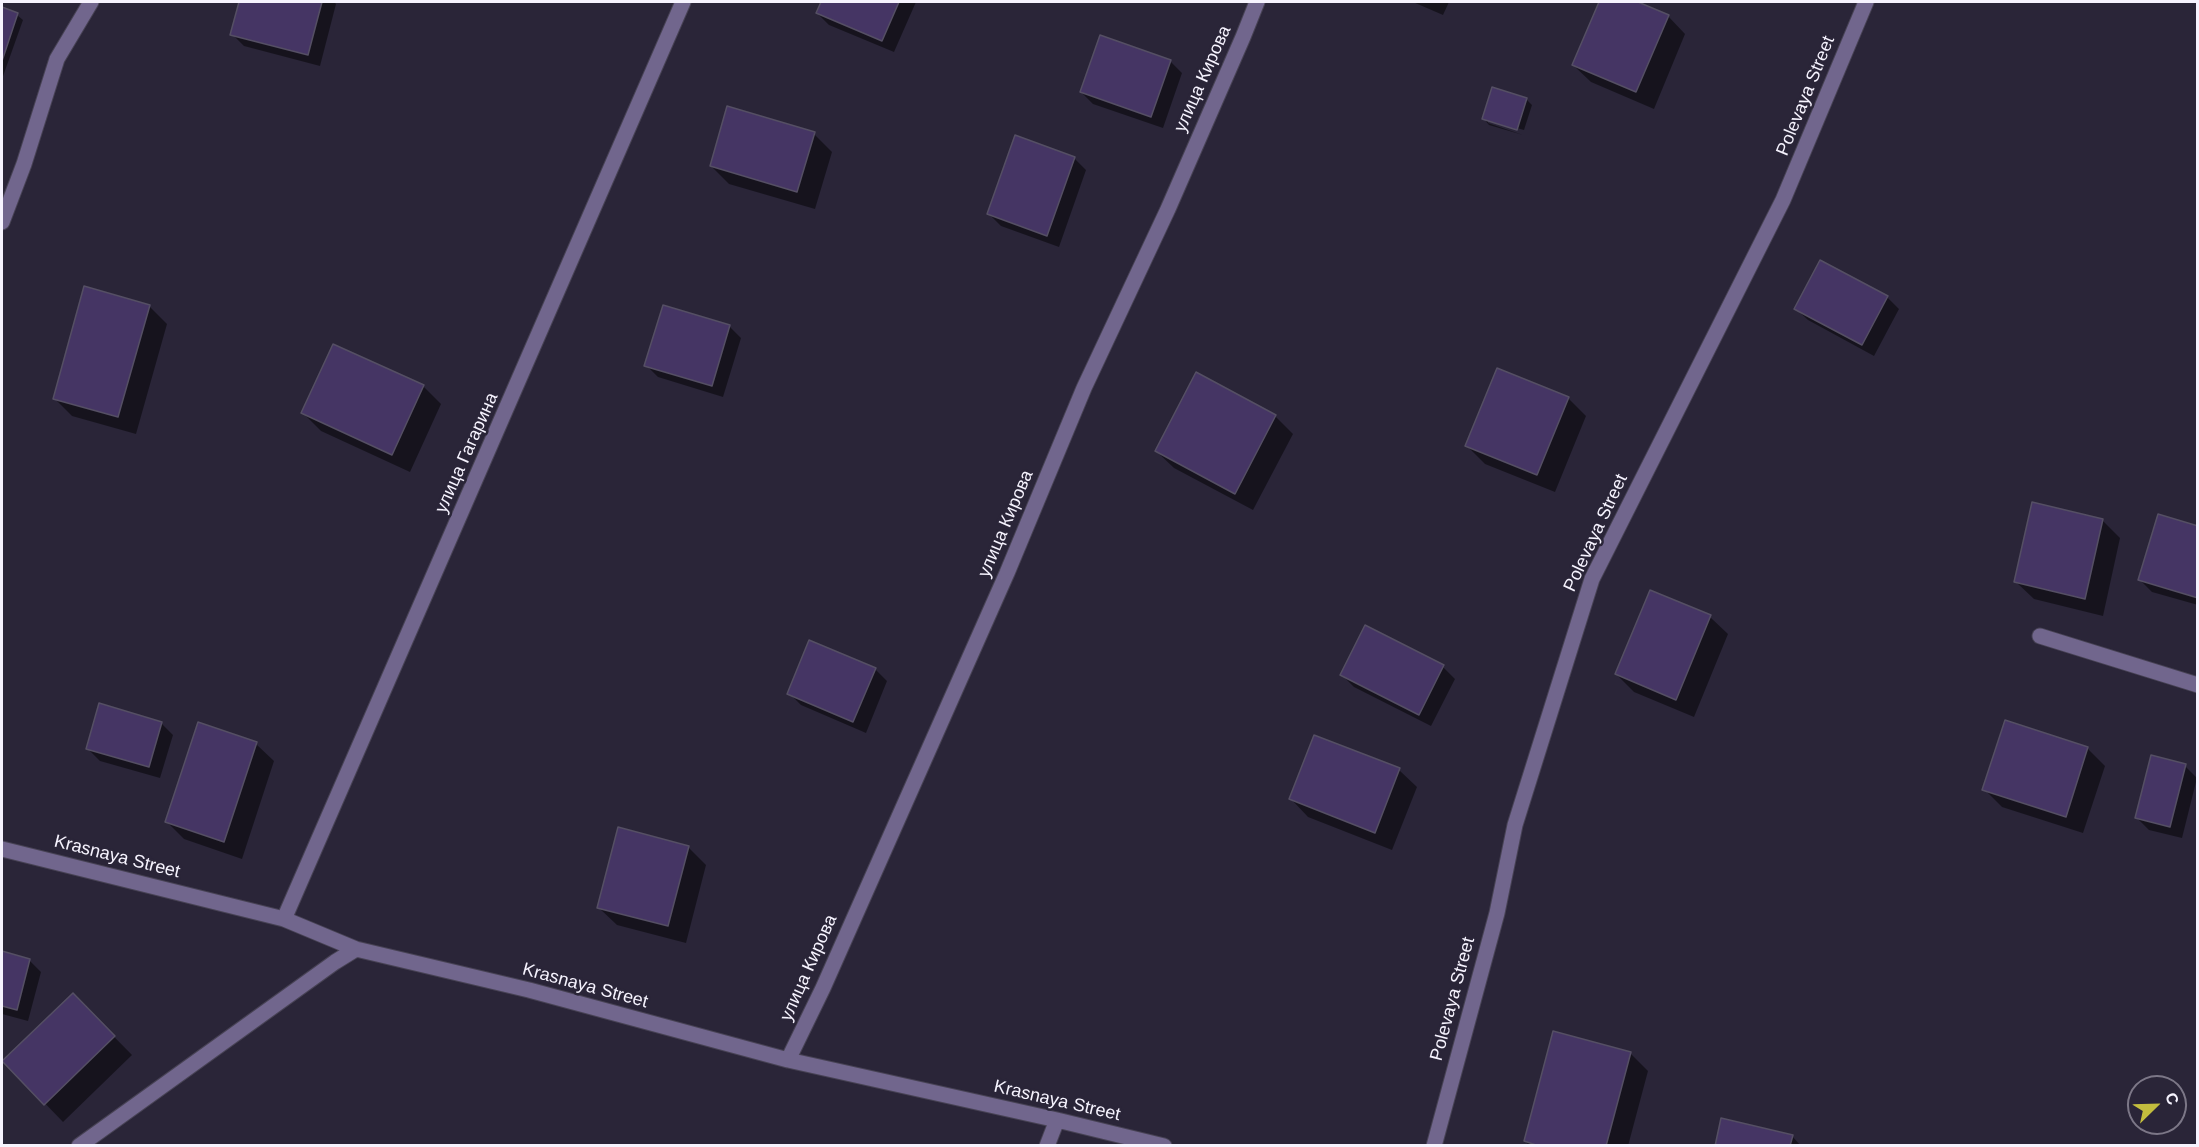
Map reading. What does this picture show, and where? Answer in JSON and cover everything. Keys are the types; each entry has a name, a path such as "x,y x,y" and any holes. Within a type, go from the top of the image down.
{"street":[{"path":"2,222 24,164 57,59 91,2"},
{"name":"улица Гагарина","path":"284,919 683,2"},
{"name":"улица Кирова","path":"788,1060 823,988 1007,573 1084,388 1172,198 1257,2"},
{"name":"Polevaya Street","path":"1434,1146 1497,913 1515,825 1592,579 1783,200 1866,2"},
{"path":"2040,636 2198,685"},
{"name":"Krasnaya Street","path":"2,849 284,919 356,949 529,990 788,1060 1164,1146"},
{"path":"79,1146 356,949"},
{"path":"1047,1146 1057,1120"}],"building":[{"path":"239,2 322,2 308,55 230,35"},
{"path":"821,2 899,2 882,41 816,13"},
{"path":"1599,2 1638,2 1669,15 1636,92 1572,65"},
{"path":"2,7 18,13 2,61"},
{"path":"1100,35 1171,60 1151,117 1080,92"},
{"path":"1492,87 1527,98 1517,130 1482,119"},
{"path":"727,106 815,132 797,192 710,166"},
{"path":"1015,135 1075,157 1047,236 987,214"},
{"path":"1820,260 1888,296 1862,345 1794,309"},
{"path":"84,286 150,305 118,417 53,399"},
{"path":"663,305 730,325 712,386 644,366"},
{"path":"333,344 424,385 392,455 301,413"},
{"path":"1497,368 1569,397 1537,475 1465,446"},
{"path":"1196,372 1276,415 1235,494 1155,451"},
{"path":"2032,502 2103,519 2085,599 2014,582"},
{"path":"2158,514 2198,526 2198,598 2138,580"},
{"path":"1650,590 1711,615 1676,700 1615,674"},
{"path":"1365,625 1444,665 1419,715 1340,675"},
{"path":"809,640 876,668 853,722 787,694"},
{"path":"99,703 162,722 149,767 86,749"},
{"path":"2005,720 2088,747 2066,817 1982,790"},
{"path":"198,722 257,742 224,842 165,822"},
{"path":"1314,735 1400,768 1375,833 1289,799"},
{"path":"2151,755 2186,764 2170,827 2135,818"},
{"path":"618,827 689,846 668,926 597,908"},
{"path":"2,951 30,959 17,1010 2,1006"},
{"path":"73,993 115,1036 44,1105 2,1061"},
{"path":"1553,1031 1631,1052 1606,1146 1539,1146 1524,1141"},
{"path":"1721,1118 1793,1135 1790,1146 1715,1146"}]}
